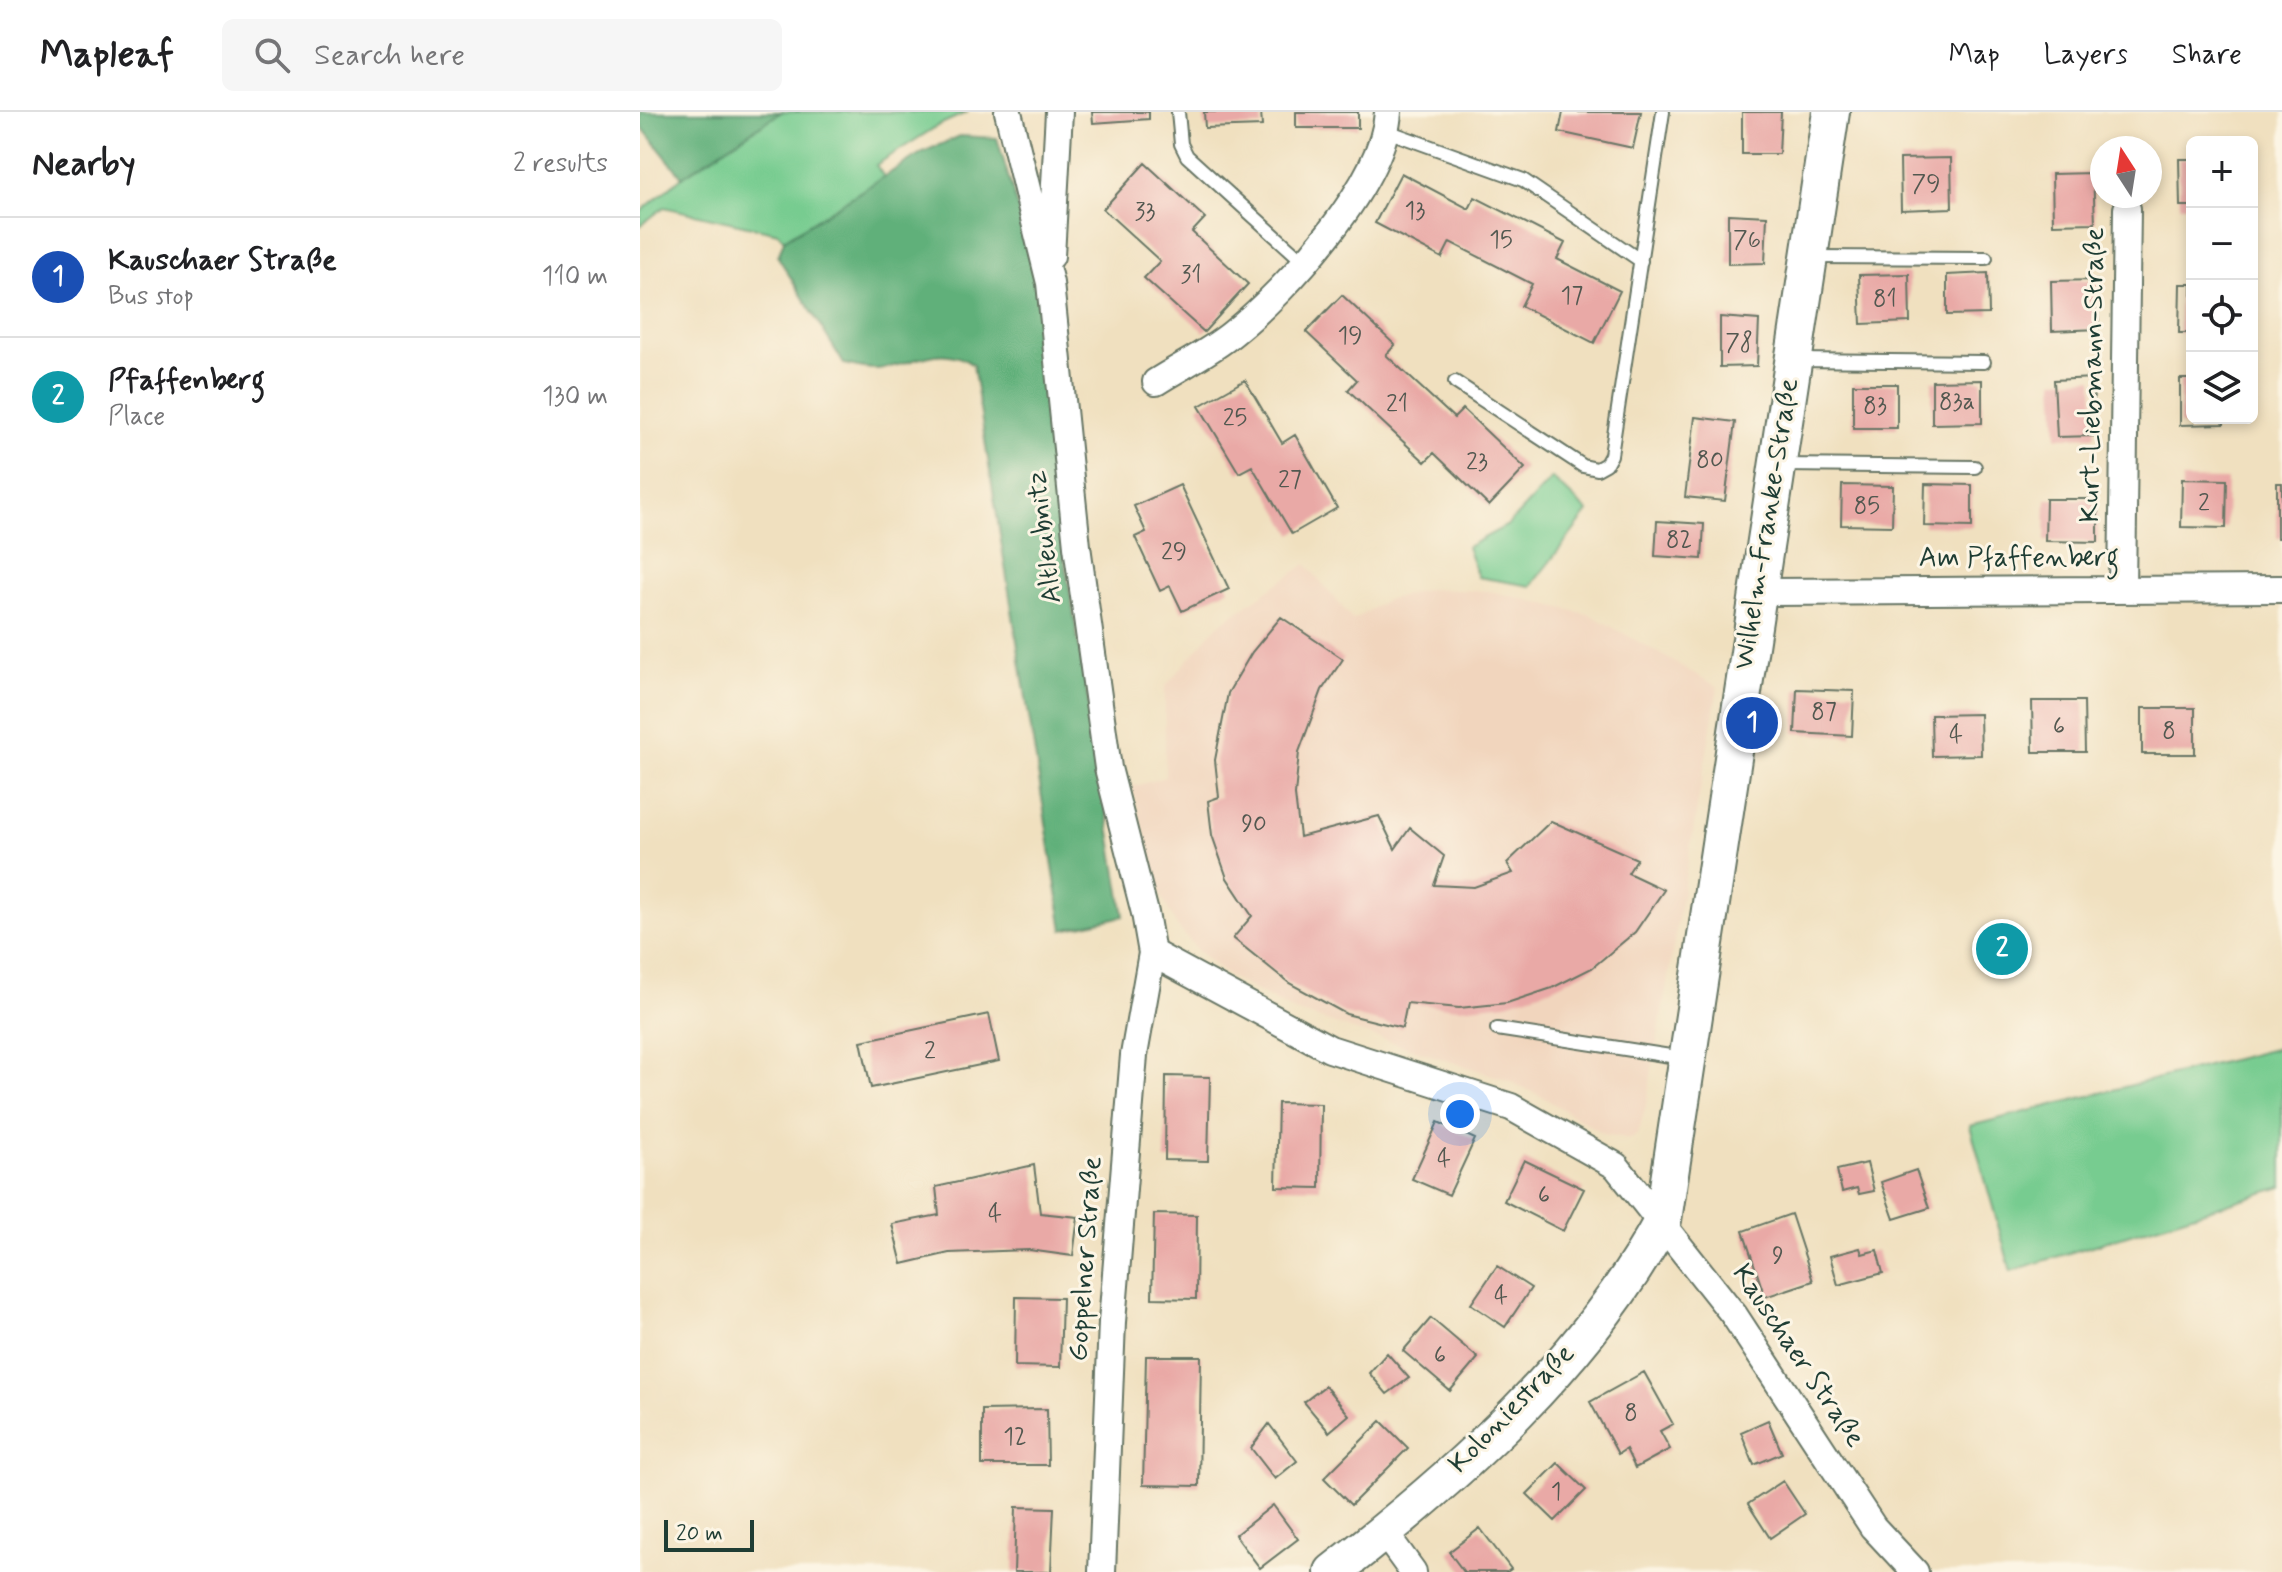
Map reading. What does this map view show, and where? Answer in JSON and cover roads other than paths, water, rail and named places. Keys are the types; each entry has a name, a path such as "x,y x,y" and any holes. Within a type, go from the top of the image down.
{"street":[{"name":"Altleubnitz","path":"1008,112 1050,283 1077,546 1108,768 1145,913 1152,953"},
{"path":"1050,283 1059,112"},
{"name":"Wilhelm-Franke-Straße","path":"1663,1220 1831,112"},
{"path":"1156,382 1233,333 1304,262 1351,208 1387,122"},
{"name":"Kurt-Liebmann-Straße","path":"2122,590 2127,209"},
{"name":"Am Pfaffenberg","path":"1757,592 2282,589"},
{"name":"Kauschaer Straße","path":"1152,953 1330,1049 1511,1107 1616,1166 1663,1220 1734,1315 1873,1527 1915,1572"},
{"name":"Goppelner Straße","path":"1102,1572 1113,1307 1134,1055 1152,953"},
{"name":"Koloniestraße","path":"1333,1572 1433,1492 1532,1396 1633,1276 1663,1220"},
{"path":"1384,1532 1413,1572"}],"lane":[{"path":"1178,112 1181,144 1187,156 1304,262"},
{"path":"1455,382 1583,466 1597,469 1606,464 1611,455 1663,112"},
{"path":"1387,122 1523,180 1641,261"},
{"path":"1809,257 1986,258"},
{"path":"1792,360 1984,362"},
{"path":"1776,465 1975,467"},
{"path":"1497,1029 1686,1059"}],"place":[{"name":"Kauschaer Straße","path":"1752,723"},
{"name":"Pfaffenberg","path":"2002,949"}]}
